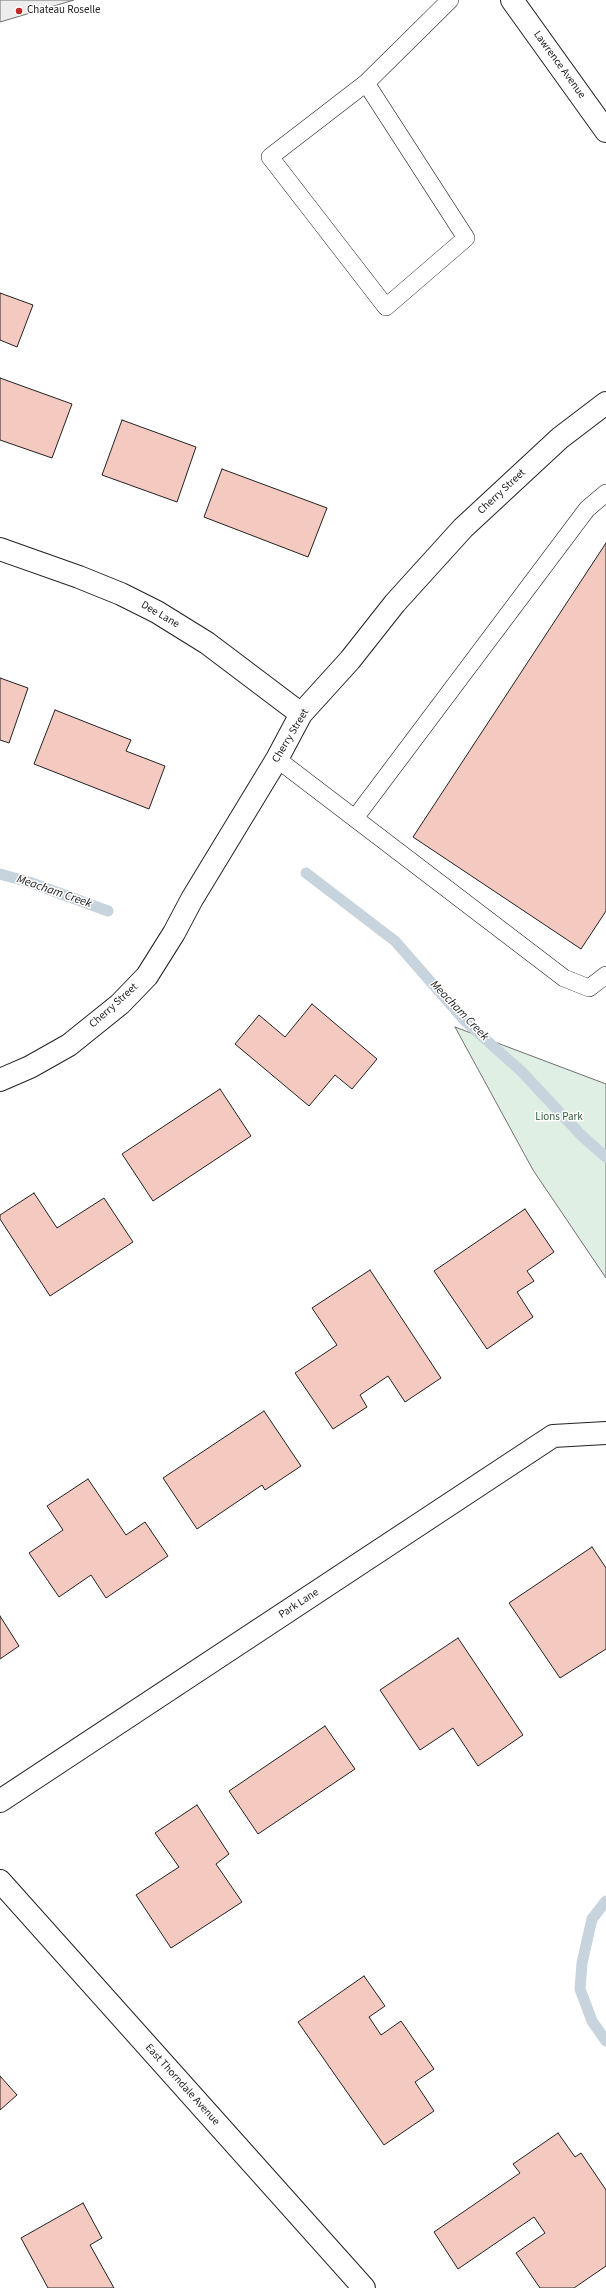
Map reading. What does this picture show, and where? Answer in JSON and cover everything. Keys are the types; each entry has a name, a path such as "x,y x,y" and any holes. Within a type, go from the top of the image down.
{"street":[{"name":"Lawrence Avenue","path":"512,0 606,131"},
{"name":"Cherry Street","path":"0,1080 30,1067 69,1045 120,1004 147,976 277,759 302,714 350,660 395,603 463,528 560,438 606,403"},
{"name":"Dee Lane","path":"0,549 79,577 157,612 207,643 302,714"},
{"name":"Park Lane","path":"0,1801 553,1436 606,1433"},
{"name":"East Thorndale Avenue","path":"0,1881 364,2288"}],"lane":[{"path":"366,83 466,238 386,307 270,157 366,83 450,0"},
{"path":"355,818 587,509 606,493"},
{"path":"277,759 564,978 589,988 606,975"}],"green space":[{"name":"Lions Park","path":"455,1027 606,1084 606,1278 533,1170"}],"shaded area":[{"name":"Chateau Roselle","path":"0,0 74,0 0,22"}],"building":[{"path":"0,293 33,305 17,347 0,340"},
{"path":"0,378 72,404 52,458 0,440"},
{"path":"122,420 196,447 177,502 102,475"},
{"path":"222,469 327,508 308,557 204,517"},
{"path":"606,543 606,911 581,949 413,837"},
{"path":"0,678 28,688 9,743 0,740"},
{"path":"55,710 131,740 126,751 165,766 149,809 34,764"},
{"path":"312,1004 377,1059 352,1089 335,1075 309,1106 235,1044 259,1015 285,1037"},
{"path":"220,1089 251,1136 153,1201 122,1154"},
{"path":"34,1193 57,1228 104,1198 133,1242 50,1296 0,1219 0,1215"},
{"path":"525,1209 554,1252 527,1271 534,1281 517,1292 533,1317 487,1349 434,1271"},
{"path":"370,1270 441,1378 405,1402 388,1376 360,1395 367,1407 333,1429 295,1373 337,1345 312,1308"},
{"path":"264,1411 301,1466 265,1490 262,1485 197,1529 163,1478"},
{"path":"88,1479 126,1535 145,1522 168,1556 106,1598 91,1575 59,1597 29,1553 63,1530 47,1506"},
{"path":"592,1547 606,1568 606,1649 560,1678 509,1603"},
{"path":"0,1616 19,1646 0,1659"},
{"path":"458,1638 523,1735 478,1766 453,1728 420,1750 380,1690"},
{"path":"325,1726 355,1769 258,1834 229,1791"},
{"path":"197,1805 229,1854 216,1864 242,1902 171,1948 136,1895 179,1867 155,1833"},
{"path":"364,1976 385,2006 369,2017 381,2035 401,2021 434,2069 415,2082 434,2111 384,2145 298,2022"},
{"path":"0,2076 17,2095 0,2110"},
{"path":"558,2133 575,2157 581,2153 606,2190 606,2266 574,2288 540,2288 516,2253 545,2233 534,2217 458,2269 434,2232 520,2173 513,2164"},
{"path":"83,2203 102,2238 90,2245 114,2288 48,2288 21,2238"}],"waterway":[{"name":"Meacham Creek","path":"306,873 395,941 465,1021 521,1071 581,1135 606,1157"},
{"name":"Meacham Creek","path":"0,874 29,882 108,911"},
{"name":"Meacham Creek","path":"606,1901 592,1919 582,1963 580,1989 592,2021 606,2041"}],"place":[{"name":"Chateau Roselle","path":"19,11"}]}
